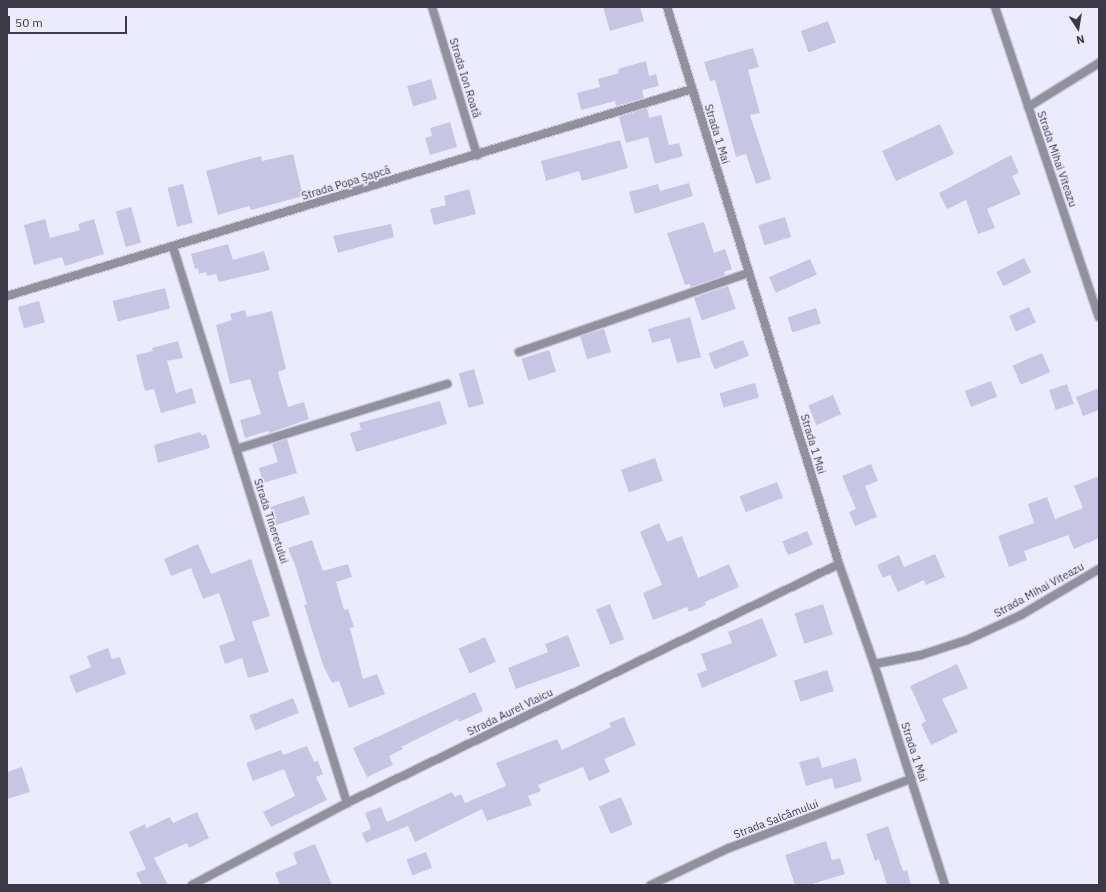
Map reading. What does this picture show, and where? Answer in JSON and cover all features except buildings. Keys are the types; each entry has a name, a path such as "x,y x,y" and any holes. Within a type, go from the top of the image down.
{"street":[{"name":"Strada Ion Roată","path":"432,7 477,155"},
{"name":"Strada 1 Mai","path":"667,7 839,564 874,664 945,885"},
{"name":"Strada Mihai Viteazu","path":"995,7 1099,317"},
{"path":"1028,107 1099,64"},
{"name":"Strada Popa Șapcă","path":"7,296 692,89"},
{"name":"Strada Tineretului","path":"173,247 347,803"},
{"path":"520,352 749,273"},
{"path":"237,449 447,384"},
{"name":"Strada Aurel Vlaicu","path":"192,885 347,803 839,564"},
{"name":"Strada Mihai Viteazu","path":"874,664 921,655 967,640 1020,615 1099,569"},
{"name":"Strada Salcâmului","path":"651,885 728,848 911,779"}]}
